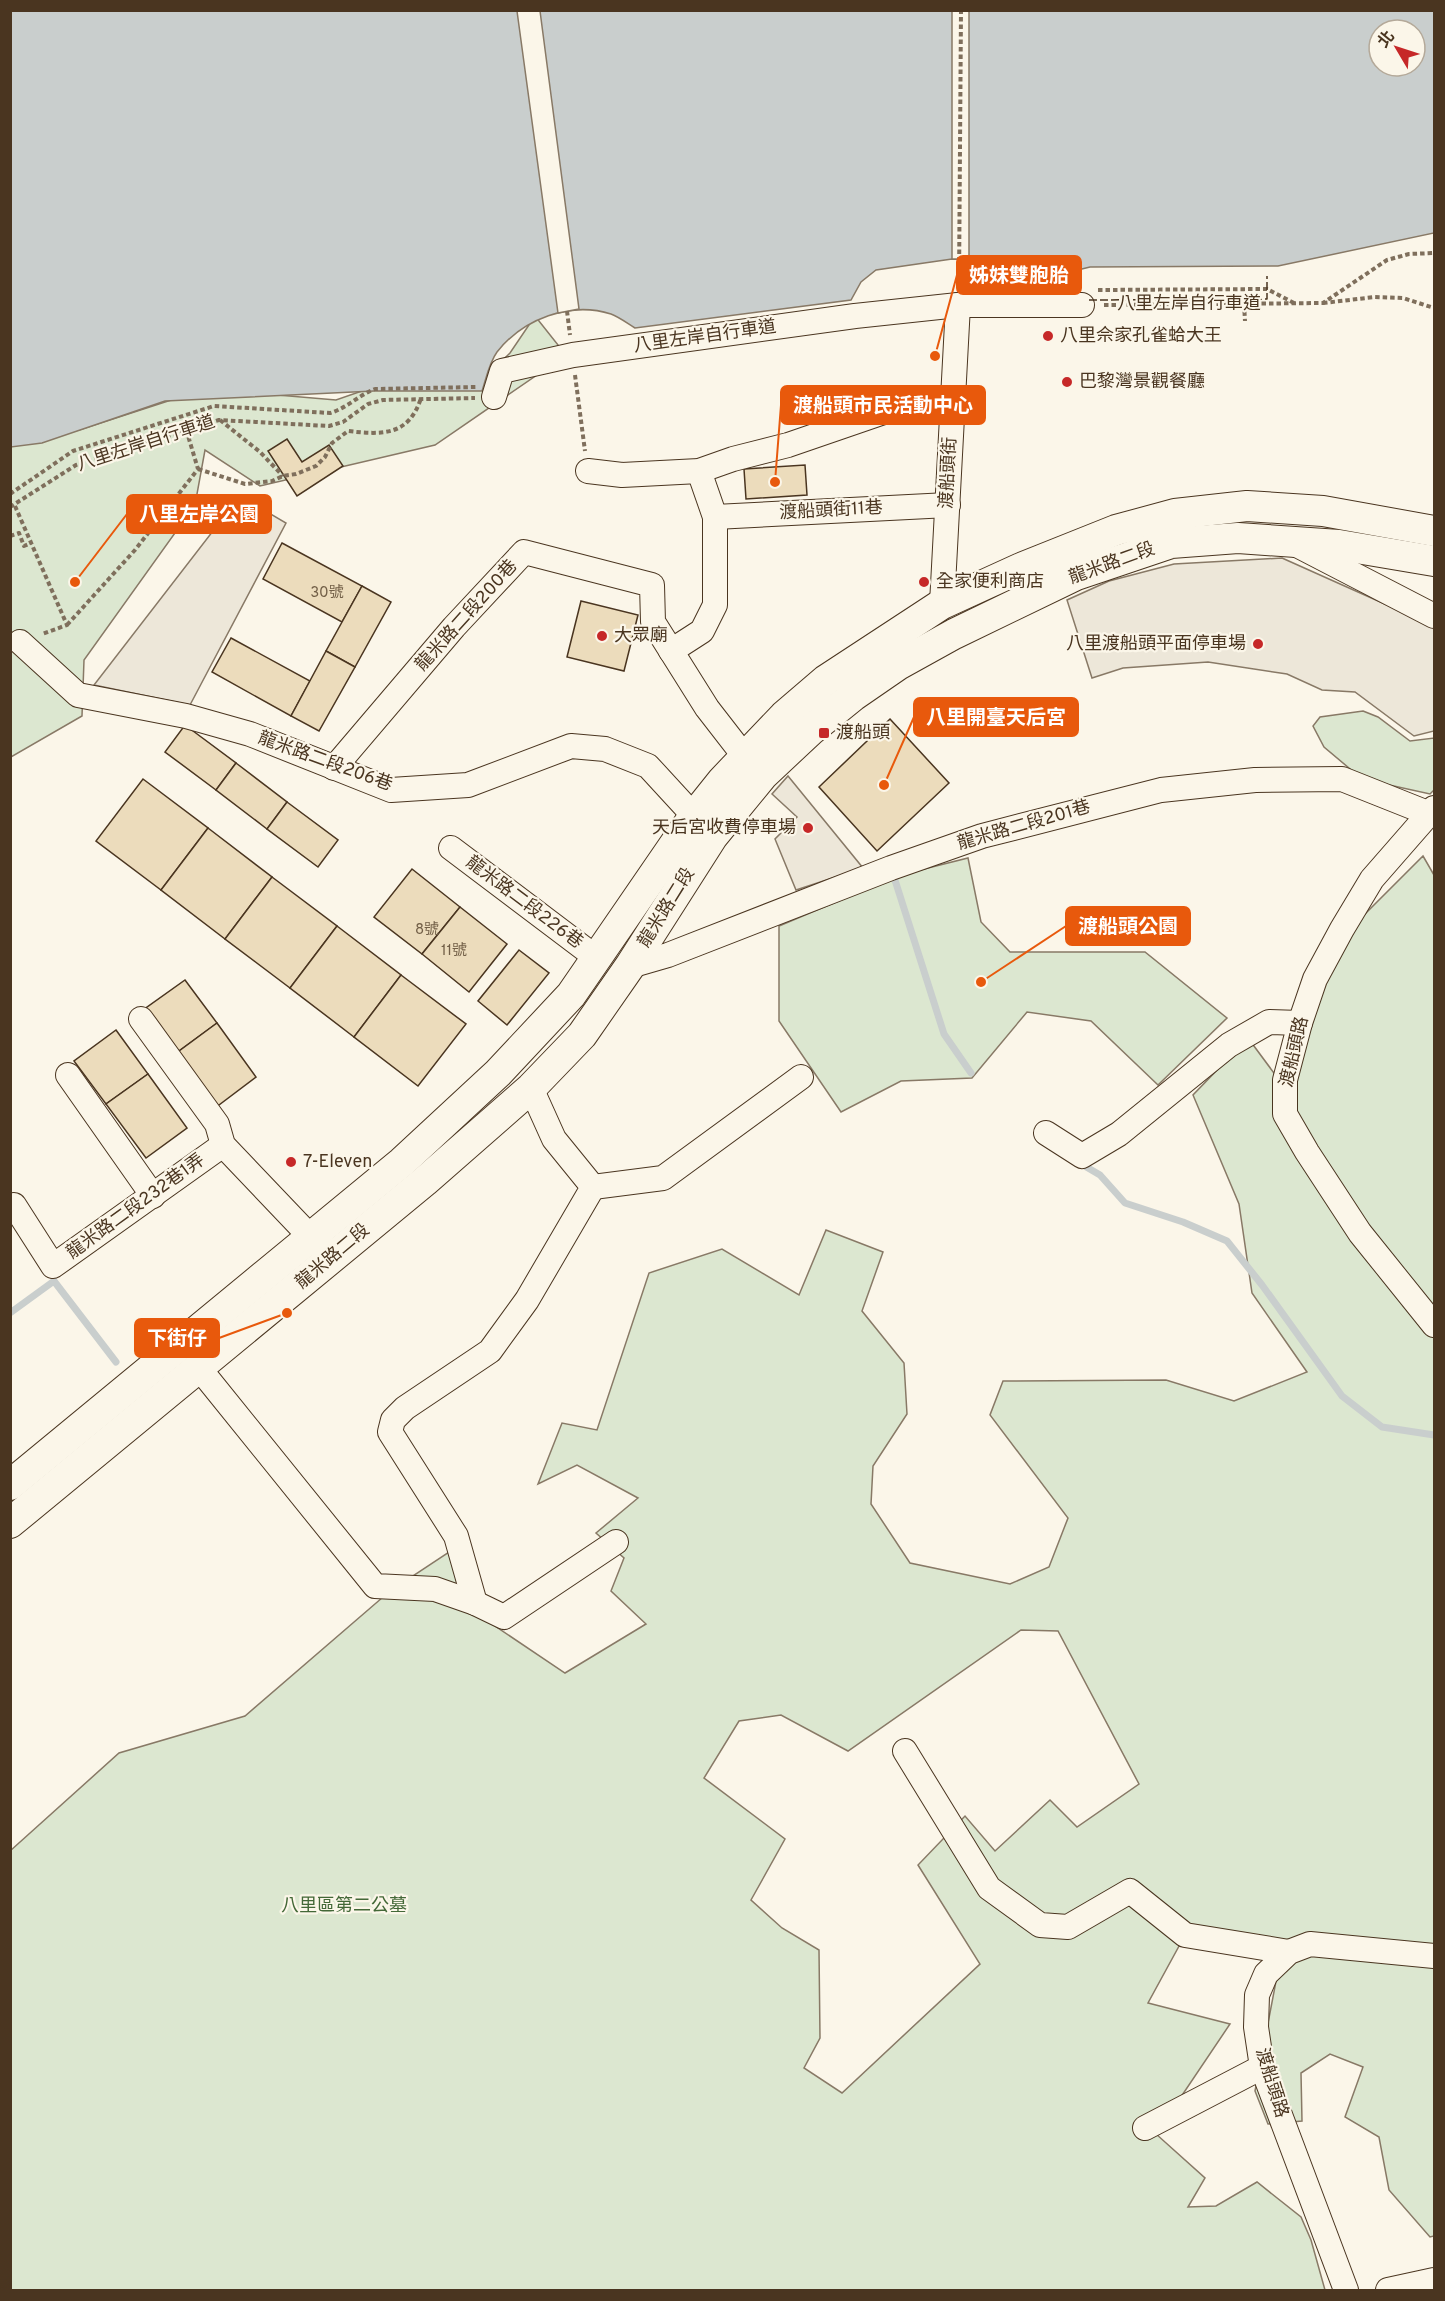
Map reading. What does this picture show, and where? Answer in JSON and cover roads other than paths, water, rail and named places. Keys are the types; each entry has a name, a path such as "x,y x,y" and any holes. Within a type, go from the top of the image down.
{"main road":[{"name":"龍米路二段","path":"11,1522 199,1368 321,1248 402,1162 498,1073 572,995 694,816 784,716 826,680 942,604 1021,568 1116,530 1175,514 1247,506 1323,511 1434,531"},
{"name":"龍米路二段","path":"10,1485 531,1088 582,1035 630,966 713,836 763,775 811,730 853,696 898,665 954,634 1076,575 1171,543 1238,538 1339,546 1434,561"},
{"path":"598,959 630,966"}],"street":[{"name":"八里左岸自行車道","path":"496,392 502,371 573,355 855,316 958,305 1071,305"},
{"name":"渡船頭街","path":"942,604 958,305"},
{"path":"588,471 622,476 699,471 788,445 884,412 953,399"},
{"path":"671,651 702,631 715,605 715,517 699,471"},
{"name":"渡船頭街11巷","path":"715,517 948,505"},
{"path":"1290,542 1434,616"},
{"name":"龍米路二段200巷","path":"334,768 453,627 524,552 652,585 653,622 707,708 745,757"},
{"name":"龍米路二段206巷","path":"20,642 78,695 186,716 250,734 391,789 468,785 571,746 604,749 648,766 694,816"},
{"name":"龍米路二段201巷","path":"630,966 668,955 891,868 982,836 1161,790 1255,780 1342,779 1432,811"},
{"name":"渡船頭路","path":"1432,811 1372,879 1315,979 1300,1023 1285,1080 1285,1114 1360,1233 1434,1324"},
{"name":"龍米路二段226巷","path":"451,848 598,959"},
{"path":"141,1019 217,1124 223,1145 321,1248"},
{"path":"1046,1133 1082,1156 1119,1134 1229,1045 1269,1022 1300,1023"},
{"path":"68,1075 153,1196"},
{"path":"592,1187 663,1178 801,1077"},
{"path":"531,1088 554,1139 592,1187"},
{"name":"龍米路二段232巷1弄","path":"12,1204 53,1266 223,1145"},
{"path":"475,1603 456,1536 390,1432 393,1420 405,1408 490,1351 527,1300 592,1187"},
{"path":"199,1368 375,1586 435,1589 475,1603 504,1617 616,1542"},
{"path":"905,1750 989,1888 1041,1925 1068,1927 1130,1891 1185,1935 1289,1952"},
{"name":"渡船頭路","path":"1346,2290 1262,2067 1256,2027 1257,1995 1266,1974 1289,1952 1310,1944 1434,1956"},
{"path":"1145,2128 1262,2067"},
{"path":"1388,2290 1434,2280"}],"waterway":[{"path":"894,877 944,1034 971,1073"},
{"path":"1083,1165 1100,1175 1125,1203 1183,1222 1227,1241 1262,1285 1342,1396 1382,1427 1434,1435"},
{"path":"10,1313 54,1281 116,1362"}],"place":[{"name":"八里佘家孔雀蛤大王","path":"1048,336"},
{"name":"姊妹雙胞胎","path":"935,356"},
{"name":"巴黎灣景觀餐廳","path":"1067,382"},
{"name":"渡船頭市民活動中心","path":"775,482"},
{"name":"八里左岸公園","path":"75,582"},
{"name":"全家便利商店","path":"924,582"},
{"name":"大眾廟","path":"602,636"},
{"name":"八里渡船頭平面停車場","path":"1258,644"},
{"name":"渡船頭","path":"824,733"},
{"name":"八里開臺天后宮","path":"884,785"},
{"name":"天后宮收費停車場","path":"808,828"},
{"name":"渡船頭公園","path":"981,982"},
{"name":"7-Eleven","path":"291,1162"},
{"name":"下街仔","path":"287,1313"}],"park label":[{"name":"八里區第二公墓","path":"344,1906"}]}
